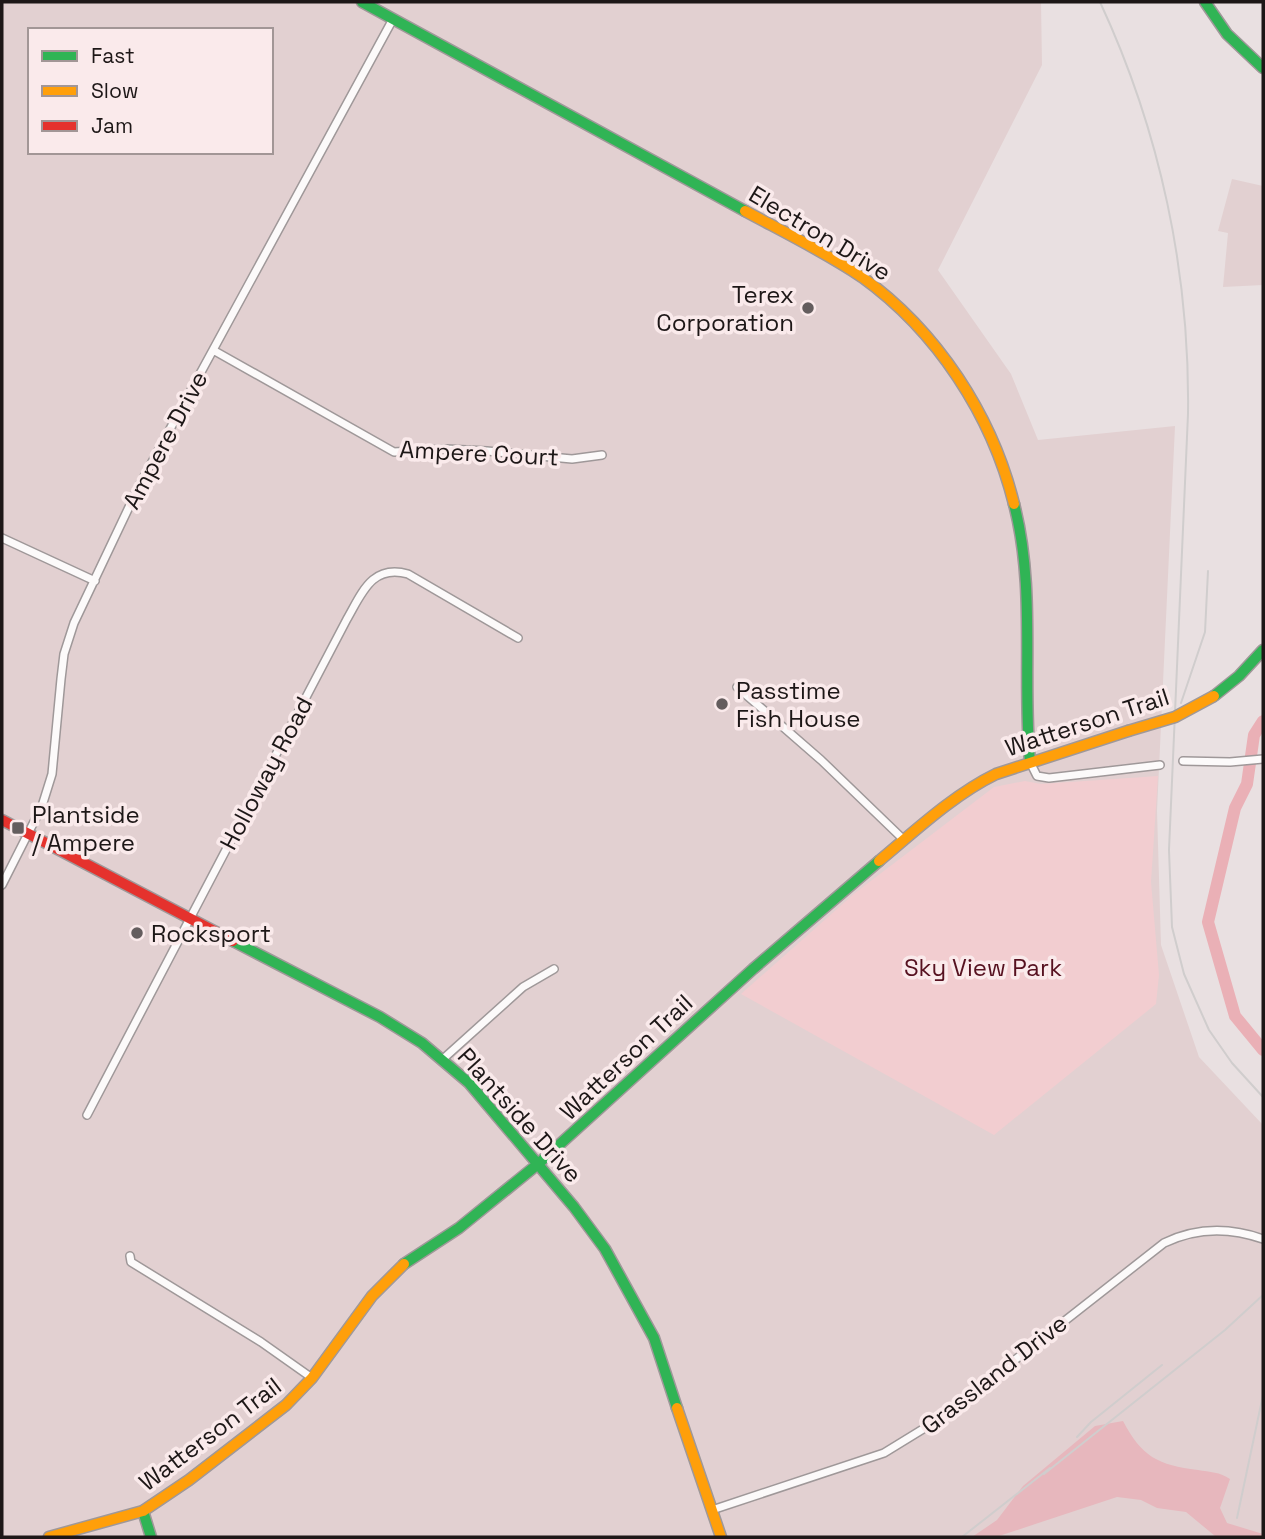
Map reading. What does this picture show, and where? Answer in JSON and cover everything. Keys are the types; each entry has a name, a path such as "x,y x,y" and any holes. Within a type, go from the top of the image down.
{"street":[{"name":"Electron Drive","path":"362,2 839,263 872,285 928,337 975,403 1013,491 1025,568 1030,762"},
{"path":"1205,2 1227,34 1263,68"},
{"name":"Ampere Drive","path":"2,885 42,806 51,779 61,679 69,636 138,489 393,19"},
{"name":"Ampere Court","path":"213,350 394,452 446,449 572,459 602,455"},
{"path":"2,538 95,581"},
{"name":"Holloway Road","path":"87,1115 347,619 370,581 377,576 393,572 408,575 519,638"},
{"name":"Watterson Trail","path":"49,1537 143,1511 189,1480 286,1405 312,1378 387,1279 404,1264 459,1228 538,1164 753,969 904,840 984,780 1030,762 1175,717 1214,696 1239,676 1263,650"},
{"path":"737,687 821,760 904,840"},
{"path":"1182,761 1261,759"},
{"path":"1030,762 1037,776 1049,778 1160,765"},
{"name":"Plantside Drive","path":"2,820 380,1017 443,1059 483,1097 603,1246 642,1312 661,1357 721,1537"},
{"path":"443,1059 523,987 554,969"},
{"name":"Grassland Drive","path":"712,1510 857,1463 884,1453 916,1435 1164,1243 1206,1230 1239,1231 1263,1239"},
{"path":"130,1256 131,1262 261,1342 312,1378"},
{"path":"143,1511 152,1537"}],"shaded area":[{"path":"2,2 1041,2 1042,65 938,270 1011,374 1038,440 1175,426 1157,811 1161,945 1199,1057 1263,1125 1263,1537 2,1537"},
{"path":"1232,179 1263,186 1263,285 1223,287 1228,233 1218,231"},
{"path":"1123,1421 1137,1443 1162,1462 1215,1473 1230,1479 1220,1508 1227,1523 1263,1534 1263,1537 1215,1536 1186,1512 1157,1508 1141,1500 1117,1497 996,1537 972,1537 997,1520 1023,1486 1095,1426"}],"green space":[{"name":"Sky View Park","path":"1158,776 1151,882 1159,975 1156,1004 994,1135 741,994 855,893 994,787 1025,781 1041,784"}],"waterway":[{"path":"1263,721 1254,735 1247,784 1235,808 1208,922 1235,1016 1263,1050"}],"railway":[{"path":"1100,2 1121,51 1155,152 1177,255 1184,308 1188,414 1169,850 1172,927 1184,974 1209,1030 1232,1063 1263,1097"},
{"path":"1181,703 1205,632 1208,571"},
{"path":"1044,1474 1225,1330 1263,1295"},
{"path":"1077,1437 1091,1422 1162,1365"},
{"path":"1237,1518 1263,1395"},
{"path":"962,1537 1050,1468"}],"traffic: fast":[{"path":"362,2 745,211"},
{"path":"1205,2 1227,34 1263,68"},
{"path":"1014,504 1021,536 1027,600 1030,762"},
{"path":"1214,696 1239,676 1263,650"},
{"path":"404,1264 459,1228 538,1164 753,969 879,861"},
{"path":"233,941 380,1017 422,1043 469,1083 574,1207 605,1249 654,1338 677,1408"},
{"path":"143,1511 151,1537"}],"traffic: slow":[{"path":"745,211 862,277 914,323 958,377 976,407 992,439 1014,504"},
{"path":"1128,731 1175,717 1214,696"},
{"path":"879,861 950,803 996,774 1128,731"},
{"path":"49,1537 143,1511 189,1480 286,1405 312,1378 372,1296 404,1264"},
{"path":"677,1408 721,1537"}],"traffic: jam":[{"path":"2,820 233,941"}],"place":[{"name":"Terex Corporation","path":"808,308"},
{"name":"Passtime Fish House","path":"722,704"},
{"name":"Plantside / Ampere","path":"18,828"},
{"name":"Rocksport","path":"137,933"}]}
